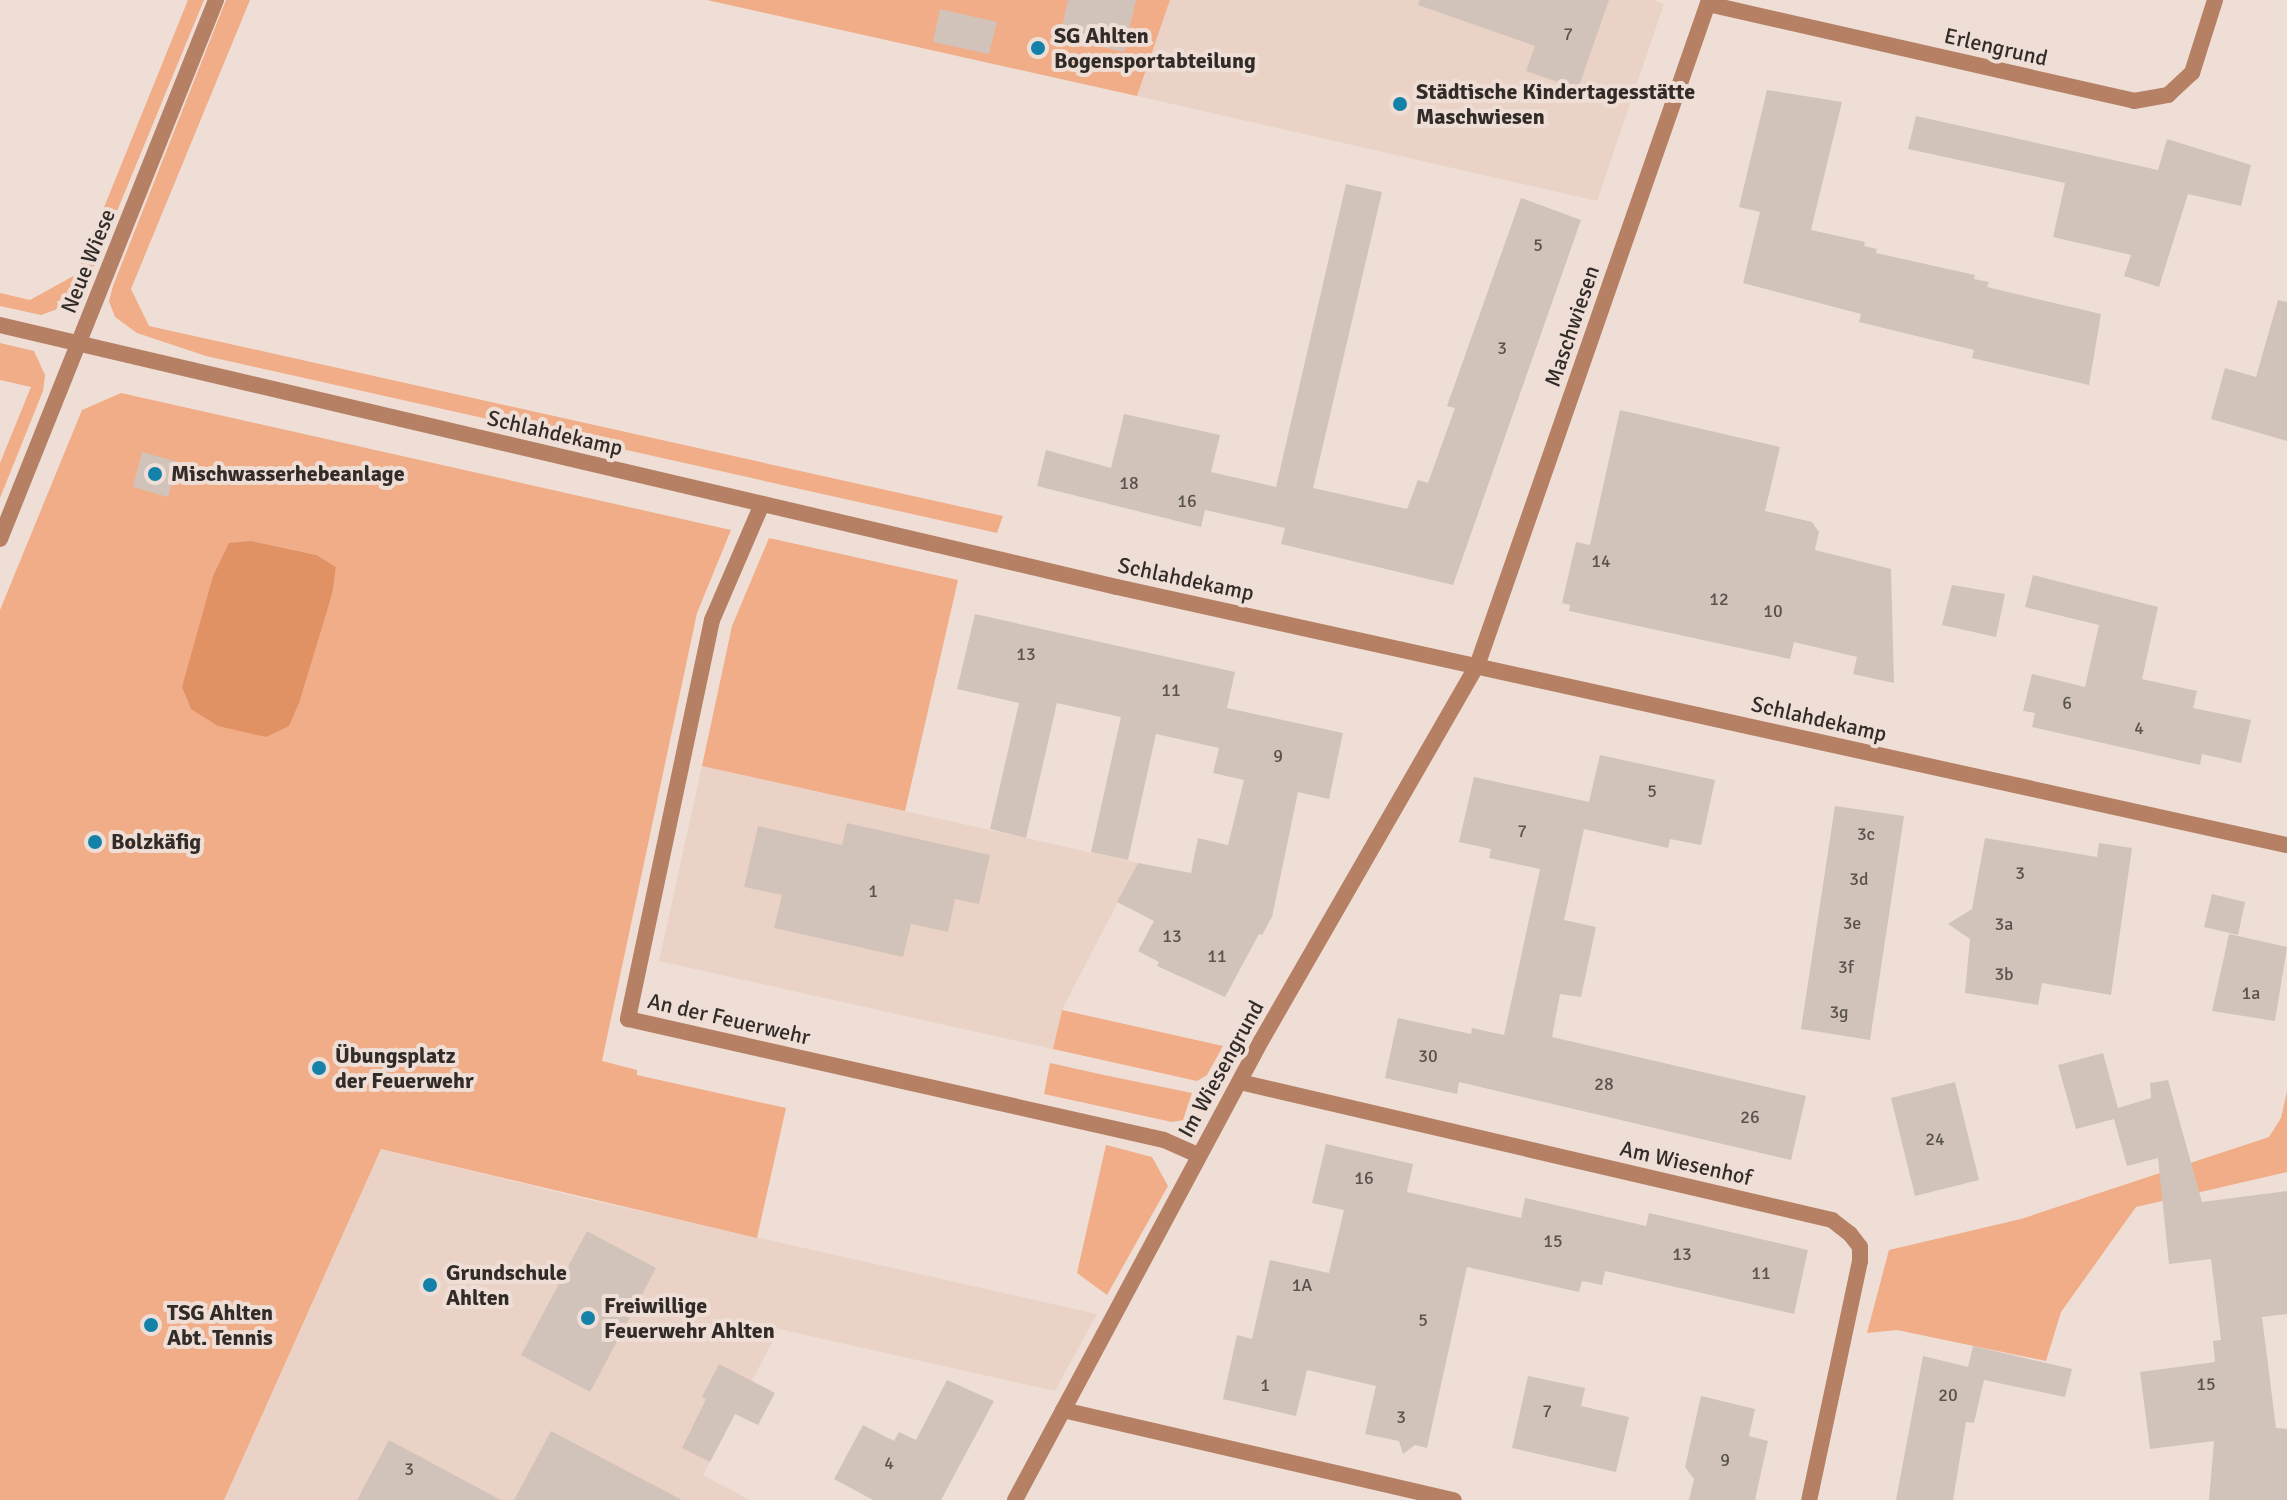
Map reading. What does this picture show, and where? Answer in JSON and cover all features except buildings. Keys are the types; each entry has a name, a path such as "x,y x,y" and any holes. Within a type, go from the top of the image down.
{"street":[{"name":"Neue Wiese","path":"0,539 216,0"},
{"name":"Erlengrund","path":"1709,2 2134,101 2168,95 2192,73 2215,0"},
{"name":"Maschwiesen","path":"1477,666 1709,2"},
{"name":"Schlahdekamp","path":"0,325 762,504 2287,845"},
{"name":"An der Feuerwehr","path":"762,504 712,620 628,1019 1164,1140 1198,1155"},
{"name":"Im Wiesengrund","path":"1015,1500 1198,1155 1477,666"},
{"name":"Am Wiesenhof","path":"1240,1082 1832,1220 1850,1234 1860,1247 1860,1261 1809,1500"},
{"path":"1063,1410 1454,1500"}],"shaded area":[{"path":"188,0 204,0 80,301 41,315 0,306 0,293 30,300 77,274"},
{"path":"226,0 250,0 131,289 149,326 1003,516 997,533 206,356 137,333 115,317 109,301 113,286"},
{"name":"SG Ahlten Bogensportabteilung","path":"707,0 1170,0 1137,96"},
{"name":"Städtische Kindertagesstätte Maschwiesen","path":"1170,0 1653,0 1664,4 1597,201 1137,96"},
{"path":"0,343 34,351 45,375 43,391 0,498 0,463 31,387 0,380"},
{"path":"121,393 731,530 697,613 602,1061 637,1070 637,1075 786,1108 757,1238 381,1149 224,1500 0,1500 0,610 82,410","holes":["252,541 317,555 336,567 333,591 289,726"]},
{"path":"769,538 958,580 905,811 702,766 732,626"},
{"path":"252,541 317,555 336,567 333,591 299,703 289,726 266,737 218,726 191,709 182,687 213,576 229,543"},
{"path":"702,766 1138,863 1062,1010 1053,1049 659,961"},
{"path":"1062,1010 1223,1046 1207,1075 1197,1081 1053,1049"},
{"path":"1050,1063 1192,1093 1183,1120 1172,1122 1044,1094"},
{"path":"2287,1091 2287,1172 2136,1207 2061,1312 2046,1361 1897,1330 1867,1333 1889,1250 2021,1219 2269,1137 2281,1118"},
{"path":"1106,1145 1152,1157 1168,1186 1107,1295 1077,1273"},
{"path":"381,1149 582,1198 1097,1314 1055,1391 779,1329 703,1475 750,1500 224,1500"}],"place":[{"name":"SG Ahlten Bogensportabteilung","path":"1038,48"},
{"name":"Städtische Kindertagesstätte Maschwiesen","path":"1400,104"},
{"name":"Mischwasserhebeanlage","path":"155,474"},
{"name":"Bolzkäfig","path":"95,842"},
{"name":"Übungsplatz der Feuerwehr","path":"319,1068"},
{"name":"Grundschule Ahlten","path":"430,1285"},
{"name":"Freiwillige Feuerwehr Ahlten","path":"588,1318"},
{"name":"TSG Ahlten Abt. Tennis","path":"151,1325"}]}
